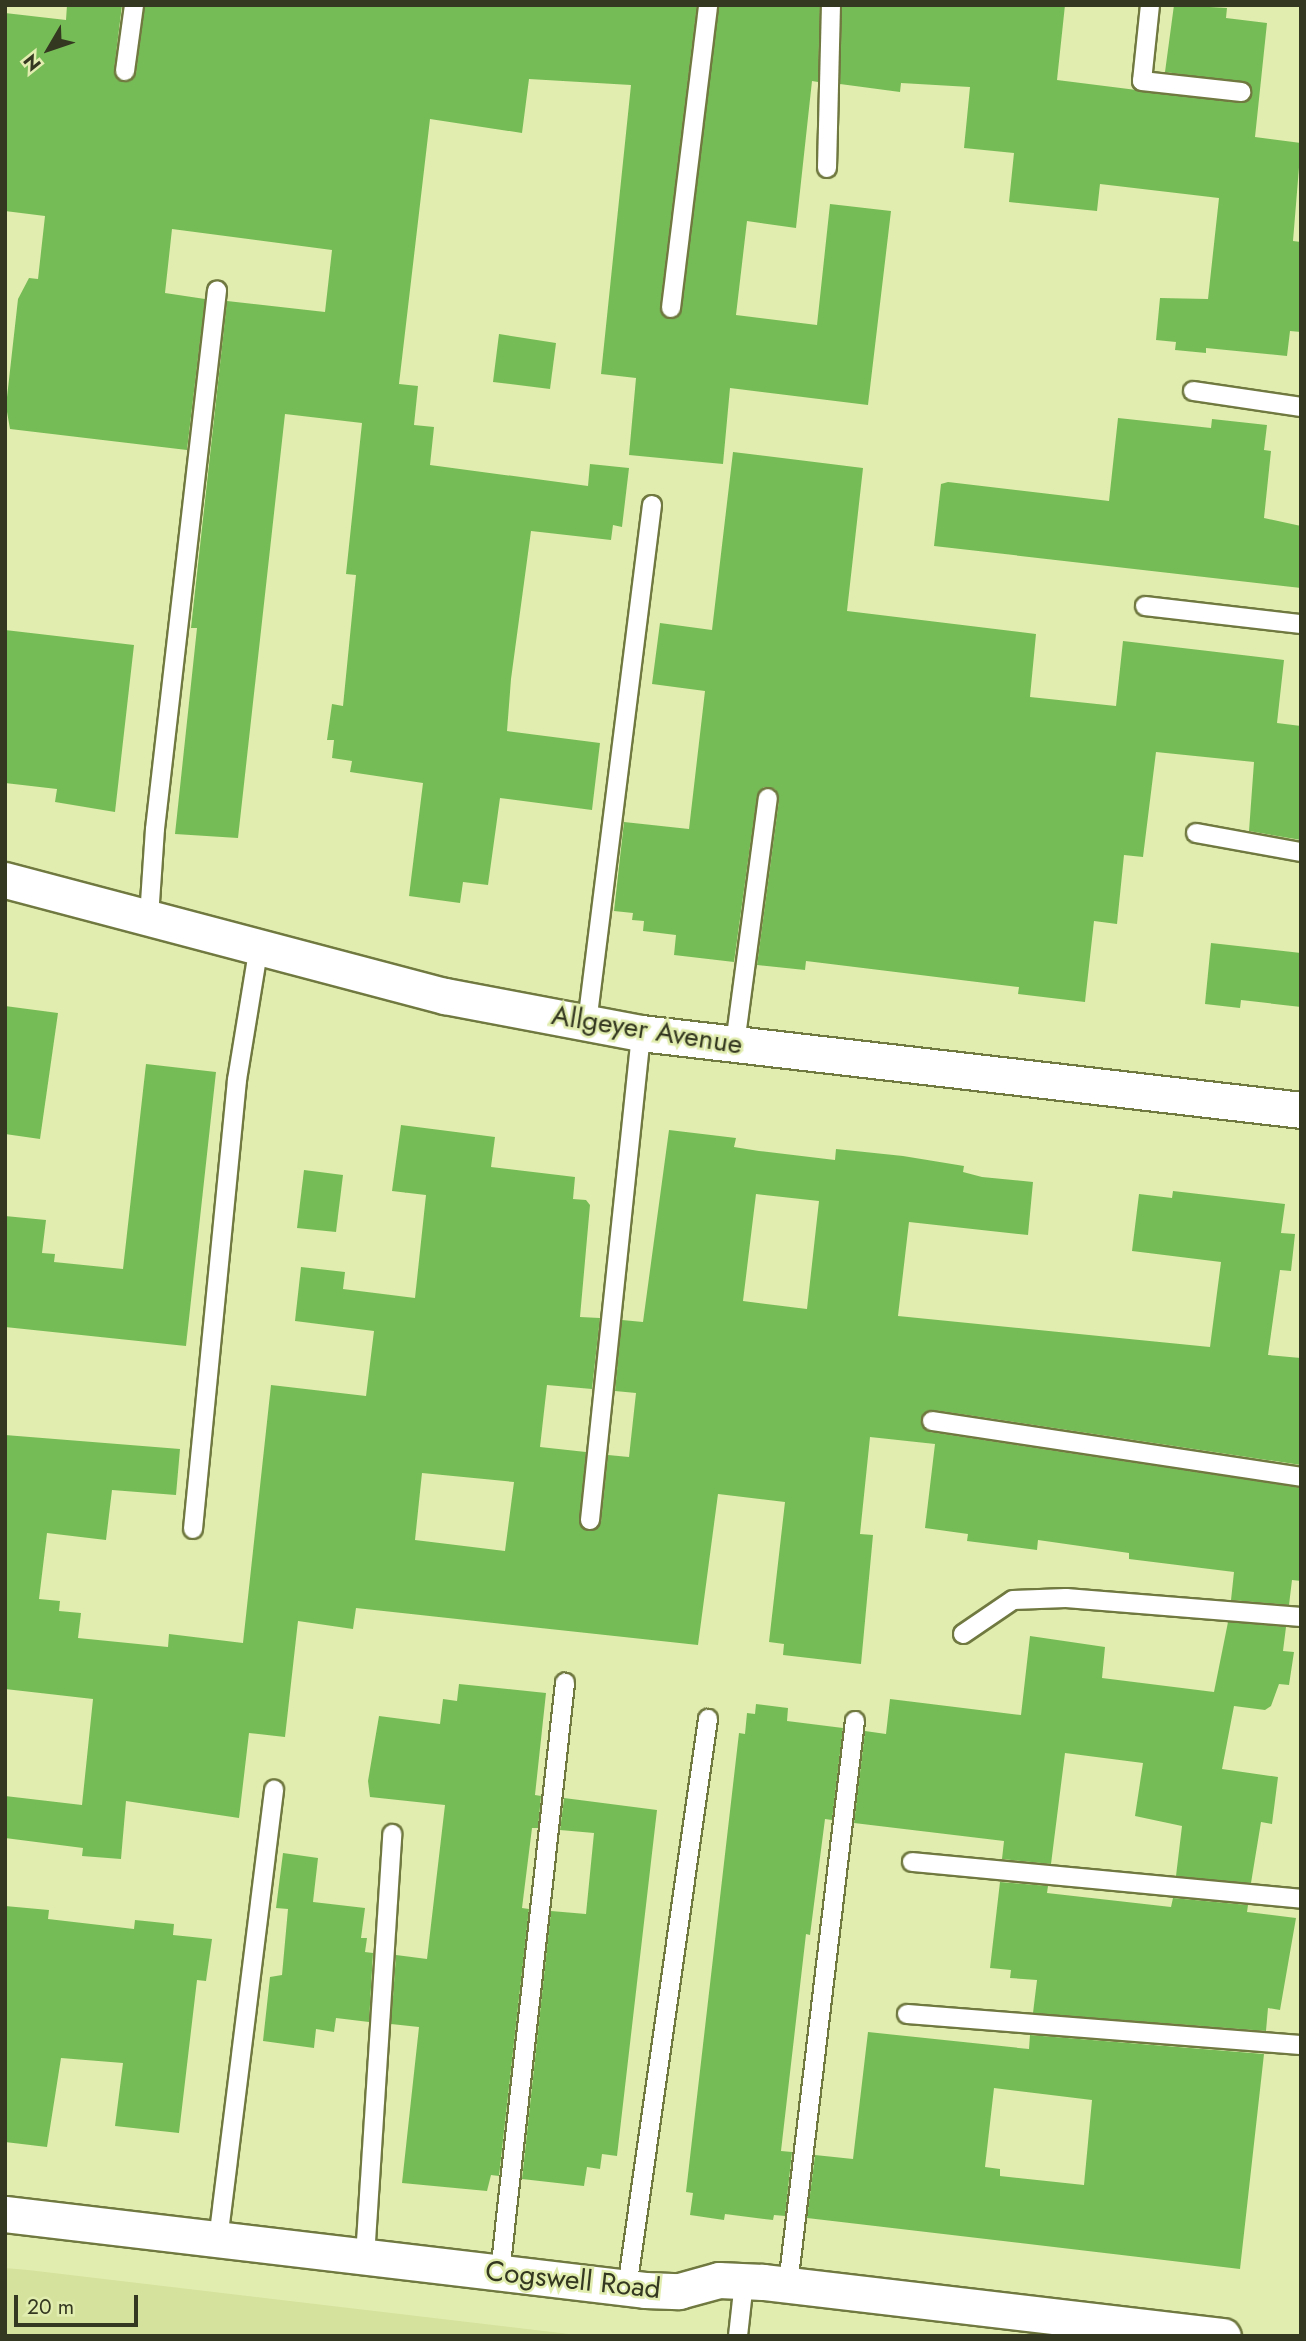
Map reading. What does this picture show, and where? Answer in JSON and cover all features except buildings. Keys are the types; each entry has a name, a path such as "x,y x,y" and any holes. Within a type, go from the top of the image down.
{"street":[{"name":"Allgeyer Avenue","path":"5,880 445,996 641,1033 1301,1110"},
{"name":"Cogswell Road","path":"5,2214 627,2288 679,2291 719,2280 788,2285 1223,2336"}],"lane":[{"path":"125,71 134,5"},
{"path":"671,308 708,5"},
{"path":"827,168 831,5"},
{"path":"1150,5 1143,81 1241,92"},
{"path":"149,918 155,828 217,291"},
{"path":"1193,391 1301,407"},
{"path":"587,1023 652,505"},
{"path":"1145,606 1301,624"},
{"path":"735,1044 768,798"},
{"path":"1196,833 1301,852"},
{"path":"193,1529 237,1080 259,946"},
{"path":"590,1520 641,1033"},
{"path":"932,1421 1301,1477"},
{"path":"963,1634 1013,1600 1066,1598 1301,1617"},
{"path":"500,2273 565,1683"},
{"path":"627,2288 708,1719"},
{"path":"788,2285 855,1721"},
{"path":"218,2240 274,1790"},
{"path":"365,2257 392,1834"},
{"path":"912,1862 1301,1899"},
{"path":"907,2014 1301,2045"},
{"path":"738,2336 744,2282"}],"shaded area":[{"path":"5,2268 28,2270 586,2336 5,2336"}]}
